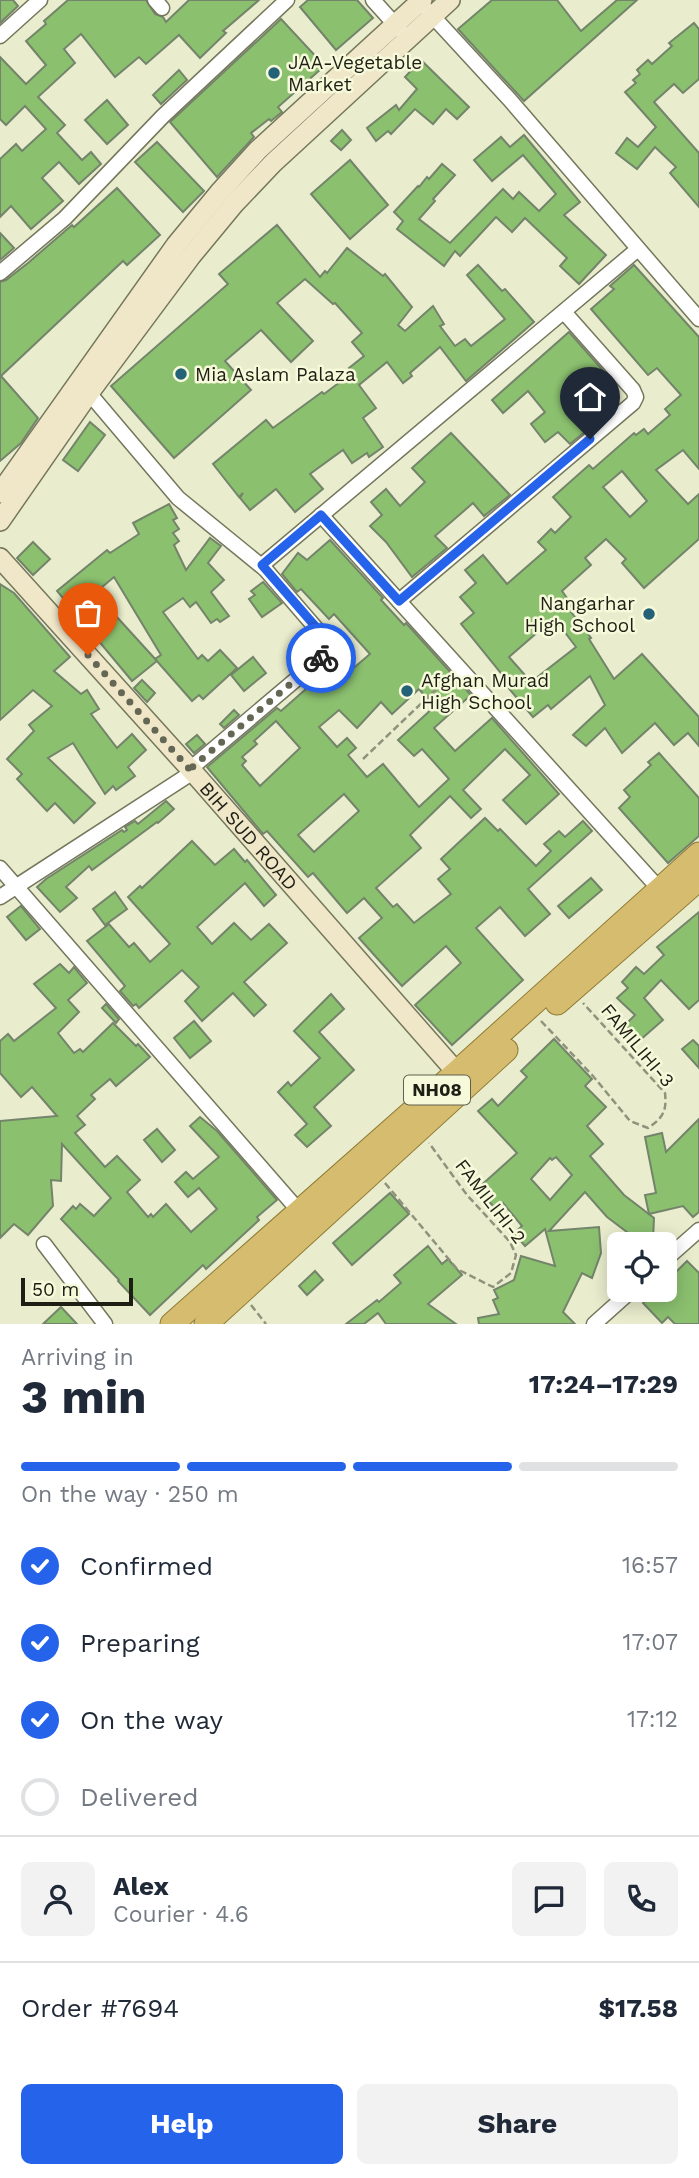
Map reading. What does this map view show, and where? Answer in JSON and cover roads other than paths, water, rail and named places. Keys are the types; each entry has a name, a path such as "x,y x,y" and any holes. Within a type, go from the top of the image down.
{"highway":[{"name":"NH08","path":"172,1324 299,1211 462,1078 540,1019 666,896 699,853"},
{"name":"NH08","path":"206,1324 418,1130 462,1078 666,896 699,879"}],"main road":[{"path":"0,522 89,393 191,256 234,204 425,6 450,0"},
{"path":"0,493 176,246 219,193 258,150 401,32"},
{"name":"BIH SUD ROAD","path":"0,558 462,1078"}],"street":[{"path":"0,36 40,0"},
{"path":"0,273 65,218 163,116 287,0"},
{"path":"373,0 401,32"},
{"path":"425,6 699,319"},
{"path":"265,569 262,565 638,249"},
{"path":"399,601 633,403 636,397 633,390 564,312"},
{"path":"0,897 192,772 190,769 325,655 327,642 322,634 265,569 178,498 89,393"},
{"path":"321,515 666,896"},
{"path":"0,868 17,884 299,1211"},
{"path":"677,1250 698,1232"},
{"path":"44,1244 105,1324"},
{"path":"594,1324 619,1302"}],"place":[{"name":"JAA-Vegetable Market","path":"274,73"},
{"name":"Mia Aslam Palaza","path":"181,374"},
{"name":"Nangarhar High School","path":"649,614"},
{"name":"Afghan Murad High School","path":"407,691"}]}
